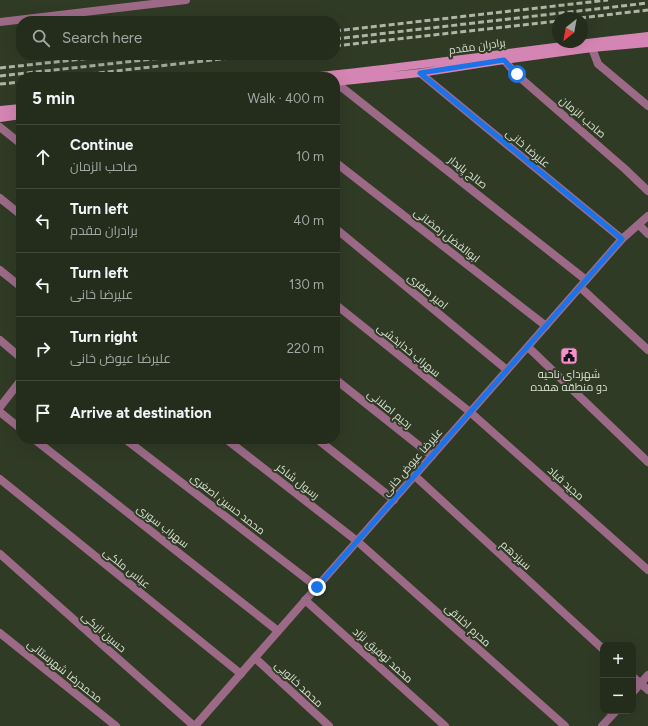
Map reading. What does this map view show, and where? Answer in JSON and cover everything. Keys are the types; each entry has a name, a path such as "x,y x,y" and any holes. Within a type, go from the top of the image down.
{"main road":[{"name":"برادران مقدم","path":"340,78 419,69 648,36"},
{"name":"برادران مقدم","path":"591,45 648,43"},
{"path":"0,110 16,108"},
{"path":"0,118 16,116"}],"street":[{"path":"50,16 182,0"},
{"path":"0,22 16,20"},
{"path":"591,45 598,64 648,106"},
{"name":"صاحب الزمان","path":"503,57 517,74 648,191"},
{"name":"علیرضا خانی","path":"419,69 622,239"},
{"name":"صالح پایدار","path":"340,83 586,280"},
{"path":"0,127 16,140"},
{"name":"ابوالفضل رمضانی","path":"340,166 546,326"},
{"path":"0,198 16,211"},
{"name":"علیرضا عیوض خانی","path":"195,726 622,239 648,216"},
{"path":"639,225 648,234"},
{"name":"امیر صفری","path":"340,232 507,370"},
{"path":"0,270 16,284"},
{"path":"580,287 648,350"},
{"name":"سهراب خدابخشی","path":"340,308 470,412"},
{"path":"0,340 16,354"},
{"path":"528,347 648,462"},
{"name":"رحیم اصلانی","path":"340,383 432,456"},
{"path":"0,407 16,386"},
{"path":"0,412 16,425"},
{"name":"مجید قباد","path":"470,412 648,570"},
{"name":"سهراب سوری","path":"40,444 278,631"},
{"name":"محمد حسین اصغری","path":"131,444 317,587"},
{"name":"رسول شاکر","path":"232,444 357,541"},
{"path":"323,444 394,500"},
{"name":"سیزدهم","path":"414,476 600,646"},
{"name":"عباس ملکی","path":"0,479 240,674"},
{"name":"محرم اخلاقی","path":"357,541 565,726"},
{"name":"حسین ازبکی","path":"0,554 195,726"},
{"name":"محمد توفیق ‌نژاد","path":"305,600 445,726"},
{"name":"محمدرضا شهرستانی","path":"0,633 116,726"},
{"name":"محمد خالویی","path":"255,658 329,726"},
{"path":"636,689 648,675"},
{"path":"634,678 648,690"},
{"path":"602,726 613,714"}],"railway":[{"path":"340,30 608,0"},
{"path":"340,38 648,3"},
{"path":"588,17 648,10"},
{"path":"340,45 552,22"},
{"path":"0,68 73,60"},
{"path":"36,72 144,60"},
{"path":"107,72 212,60"},
{"path":"0,76 16,74"},
{"path":"0,84 16,82"}],"place":[{"name":"شهردای ناحیه دو منطقه هفده","path":"569,356"}],"route":[{"path":"317,587 622,239 420,73 504,60 517,74"}]}
